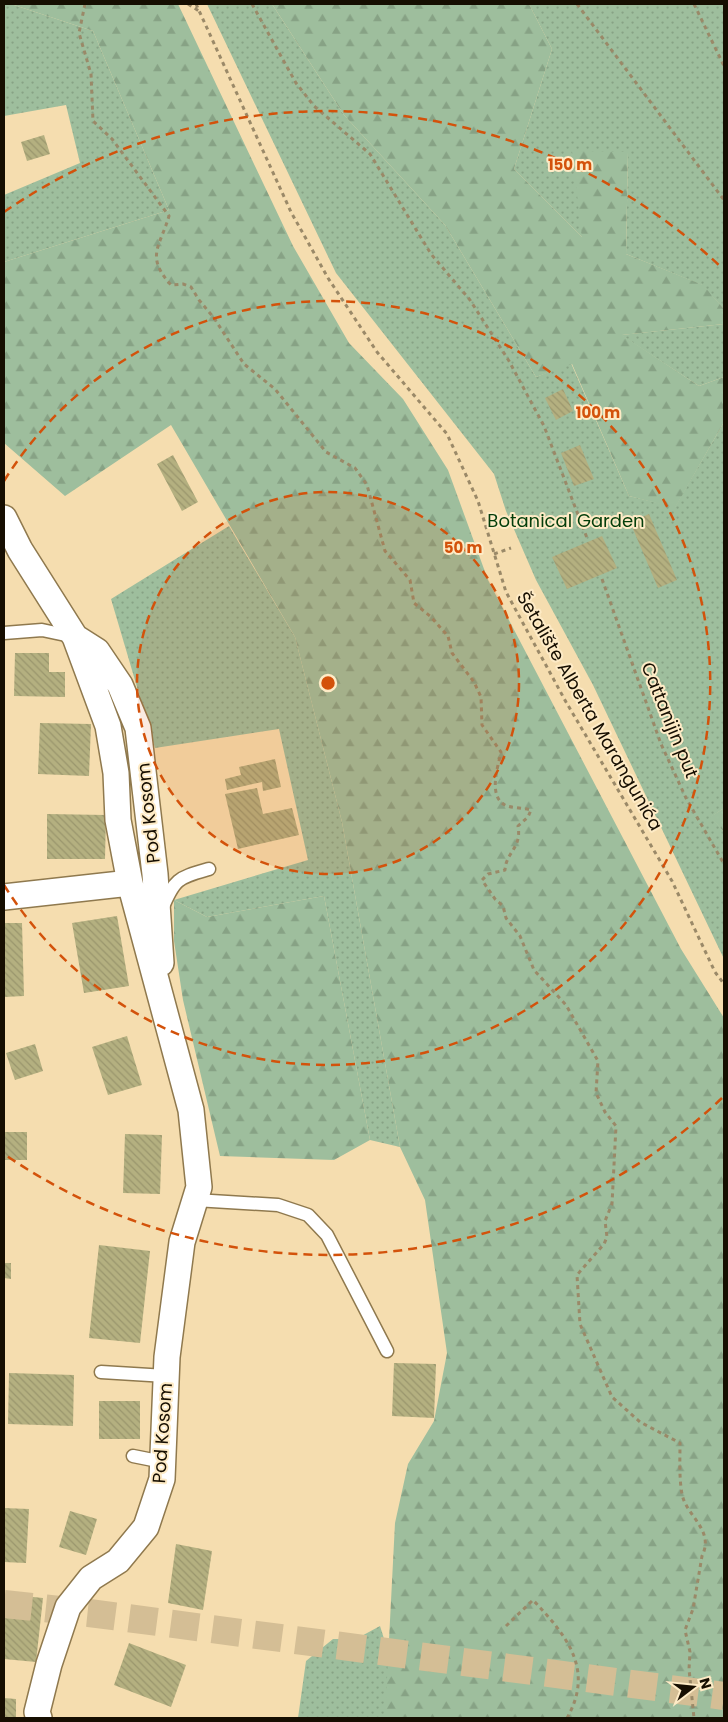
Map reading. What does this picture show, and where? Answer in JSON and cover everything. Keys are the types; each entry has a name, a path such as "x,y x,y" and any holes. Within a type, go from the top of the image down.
{"street":[{"name":"Pod Kosom","path":"4,518 20,550 75,637 108,726 116,773 118,820 130,883 163,1012 191,1110 198,1187 182,1242 166,1376 162,1479 146,1527 118,1561 91,1578 68,1608 49,1664 37,1712 39,1718"},
{"name":"Pod Kosom","path":"75,637 97,651 120,685 138,728 158,918 163,1012"},
{"name":"Pod Kosom","path":"4,897 130,883"}],"lane":[{"path":"4,633 42,630 75,637"},
{"path":"158,918 172,886 183,877 209,869"},
{"path":"194,1200 278,1205 308,1215 327,1235 387,1351"},
{"path":"101,1372 166,1376"},
{"path":"132,1456 163,1462"}],"path":[{"path":"85,4 80,33 91,74 93,121 112,138 169,216 154,252 162,274 171,284 183,284 191,287 244,364 275,389 326,452 356,468 367,485 385,551 410,580 414,603 430,616 448,636 452,653 474,682 481,697 482,725 501,752 495,790 497,798 506,806 530,810 528,817 518,826 520,836 514,851 505,860 505,870 488,874 482,880 495,899 503,906 506,918 520,936 534,970 566,1005 598,1061 596,1093 605,1112 616,1126 612,1204 605,1221 607,1237 604,1244 577,1275 580,1324 612,1397 640,1422 680,1443 682,1495 703,1530 706,1549 702,1556 693,1610 685,1630 690,1652 689,1669 694,1718"},
{"path":"188,4 199,12"},
{"name":"Šetalište Alberta Marangunića","path":"196,4 291,212 328,278 377,352 447,434 478,501 506,592 566,702 672,882 715,972 724,984"},
{"path":"252,4 296,83 314,106 370,154 431,254 470,300 528,393 544,426 587,538"},
{"path":"577,4 724,200"},
{"path":"694,4 724,66"},
{"path":"494,554 511,548"},
{"name":"Cattanijin put","path":"602,579 661,744 686,798 724,864"},
{"path":"506,1626 533,1600 555,1623 574,1650 579,1687 567,1718"}],"green space":[{"path":"4,4 11,4 93,31 169,210 4,262 4,195 80,163 66,105 4,116"},
{"path":"11,4 178,4 293,246 349,343 403,399 448,470 488,580 681,949 724,1018 724,1718 385,1718 395,1523 408,1464 434,1421 447,1353 425,1200 400,1147 342,822 295,637 171,425 65,496 4,443 4,262 169,210 93,31"},
{"name":"Botanical Garden","path":"207,4 272,4 344,115 445,225 536,377 571,363 629,496 675,507 724,422 724,808 711,817 724,832 724,959 593,685 536,580 506,511 494,474 336,273"},
{"path":"272,4 529,4 552,49 514,169 582,237 572,151 628,152 626,254 703,285 724,309 724,324 622,335 699,386 724,377 724,422 675,508 629,496 572,364 536,377 445,225 344,115"},
{"path":"529,4 724,4 724,309 702,285 626,254 628,152 582,237 514,169 552,49"},
{"path":"724,324 724,377 699,386 621,335"},
{"path":"229,526 295,637 342,822 400,1147 370,1140 324,896 207,917 174,900 308,860 279,729 155,748 111,599"},
{"path":"724,808 724,832 710,817"},
{"path":"324,896 370,1140 334,1160 220,1156 183,1000 174,941 174,900 207,917"},
{"path":"380,1626 393,1667 391,1718 298,1718 306,1661 333,1639 356,1639"}],"building":[{"path":"44,135 50,154 27,161 21,142"},
{"path":"563,389 573,411 556,420 545,398"},
{"path":"580,445 594,479 574,486 561,453"},
{"path":"173,455 198,502 182,511 157,464"},
{"path":"649,514 677,580 658,588 630,522"},
{"path":"602,536 617,568 567,589 552,557"},
{"path":"15,653 49,653 49,672 65,672 65,697 14,696"},
{"path":"40,723 91,724 89,776 38,774"},
{"path":"275,759 281,787 263,791 262,782 227,790 225,779 241,775 239,767"},
{"path":"257,788 263,814 292,808 299,835 238,849 225,794"},
{"path":"47,814 106,815 105,859 47,859"},
{"path":"117,916 129,986 84,993 72,923"},
{"path":"4,923 22,923 24,996 4,997"},
{"path":"127,1036 142,1085 108,1095 92,1047"},
{"path":"35,1044 43,1071 15,1080 6,1053"},
{"path":"4,1132 27,1132 27,1160 4,1160"},
{"path":"125,1134 162,1135 160,1194 123,1193"},
{"path":"99,1245 150,1251 140,1343 89,1338"},
{"path":"4,1263 11,1263 11,1279 4,1278"},
{"path":"394,1363 436,1364 434,1418 392,1416"},
{"path":"9,1373 74,1375 73,1426 8,1424"},
{"path":"99,1401 140,1401 140,1439 99,1439"},
{"path":"4,1508 29,1509 26,1563 4,1562"},
{"path":"70,1511 97,1519 86,1555 59,1547"},
{"path":"176,1544 212,1551 203,1610 168,1603"},
{"path":"4,1594 43,1598 36,1662 4,1659"},
{"path":"129,1643 186,1665 171,1707 114,1685"},
{"path":"4,1698 16,1699 16,1718 4,1718"}],"tunnel":[{"path":"4,1604 89,1613 724,1696"}]}
